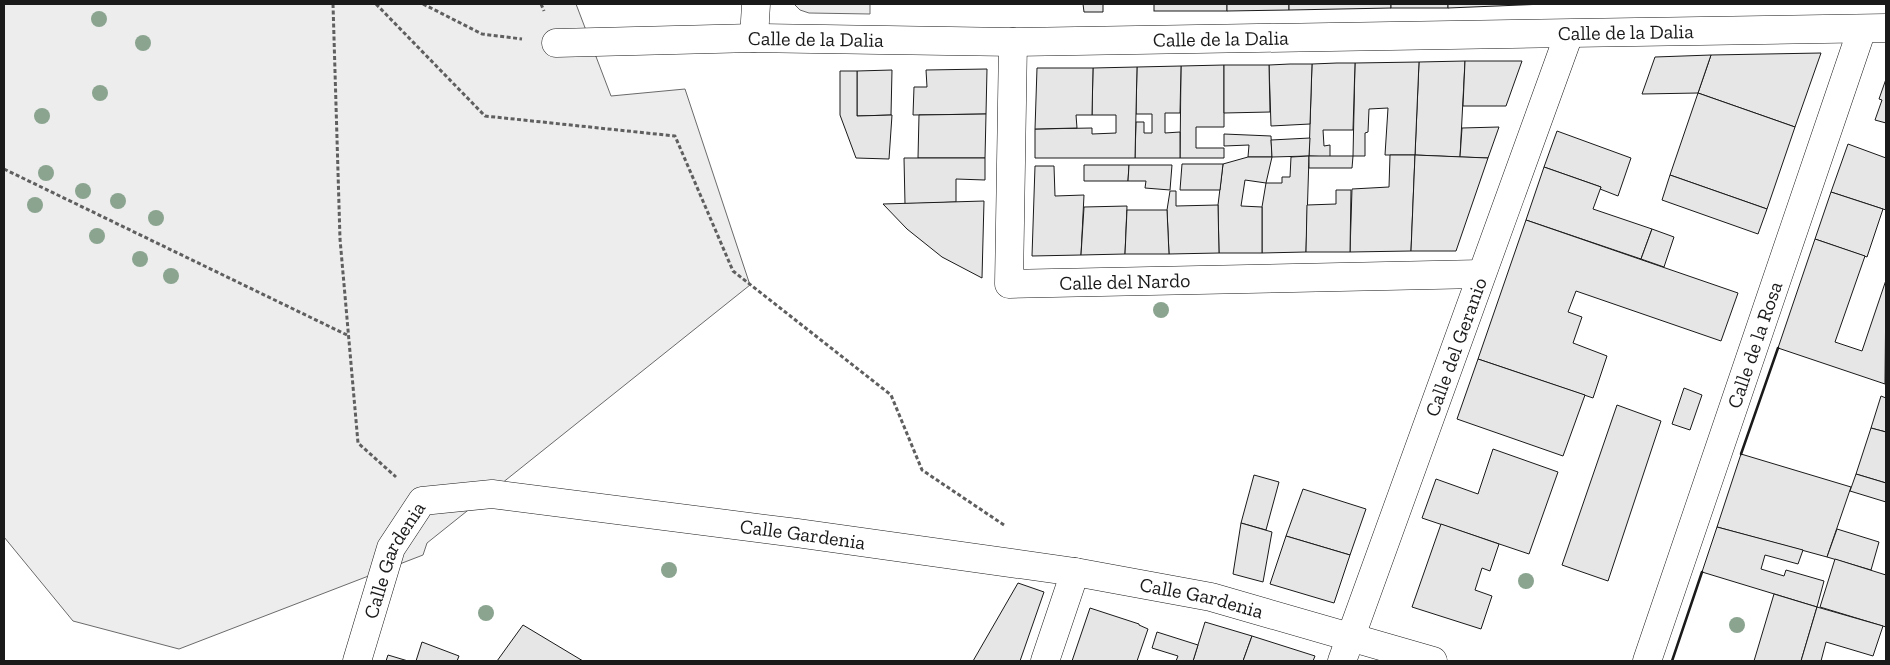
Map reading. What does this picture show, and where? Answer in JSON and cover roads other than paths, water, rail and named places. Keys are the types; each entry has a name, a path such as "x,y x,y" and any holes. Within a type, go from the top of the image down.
{"street":[{"path":"754,38 756,4"},
{"name":"Calle de la Dalia","path":"556,43 754,38 1013,42 1874,29"},
{"name":"Calle de la Rosa","path":"1647,661 1874,29"},
{"name":"Calle del Geranio","path":"1346,649 1480,274 1569,34"},
{"name":"Calle del Nardo","path":"1013,42 1010,284 1480,274"},
{"name":"Calle Gardenia","path":"357,661 391,548 422,501 492,494 798,533 1074,572 1211,597 1346,649 1433,661"},
{"path":"1045,661 1074,572"}]}
